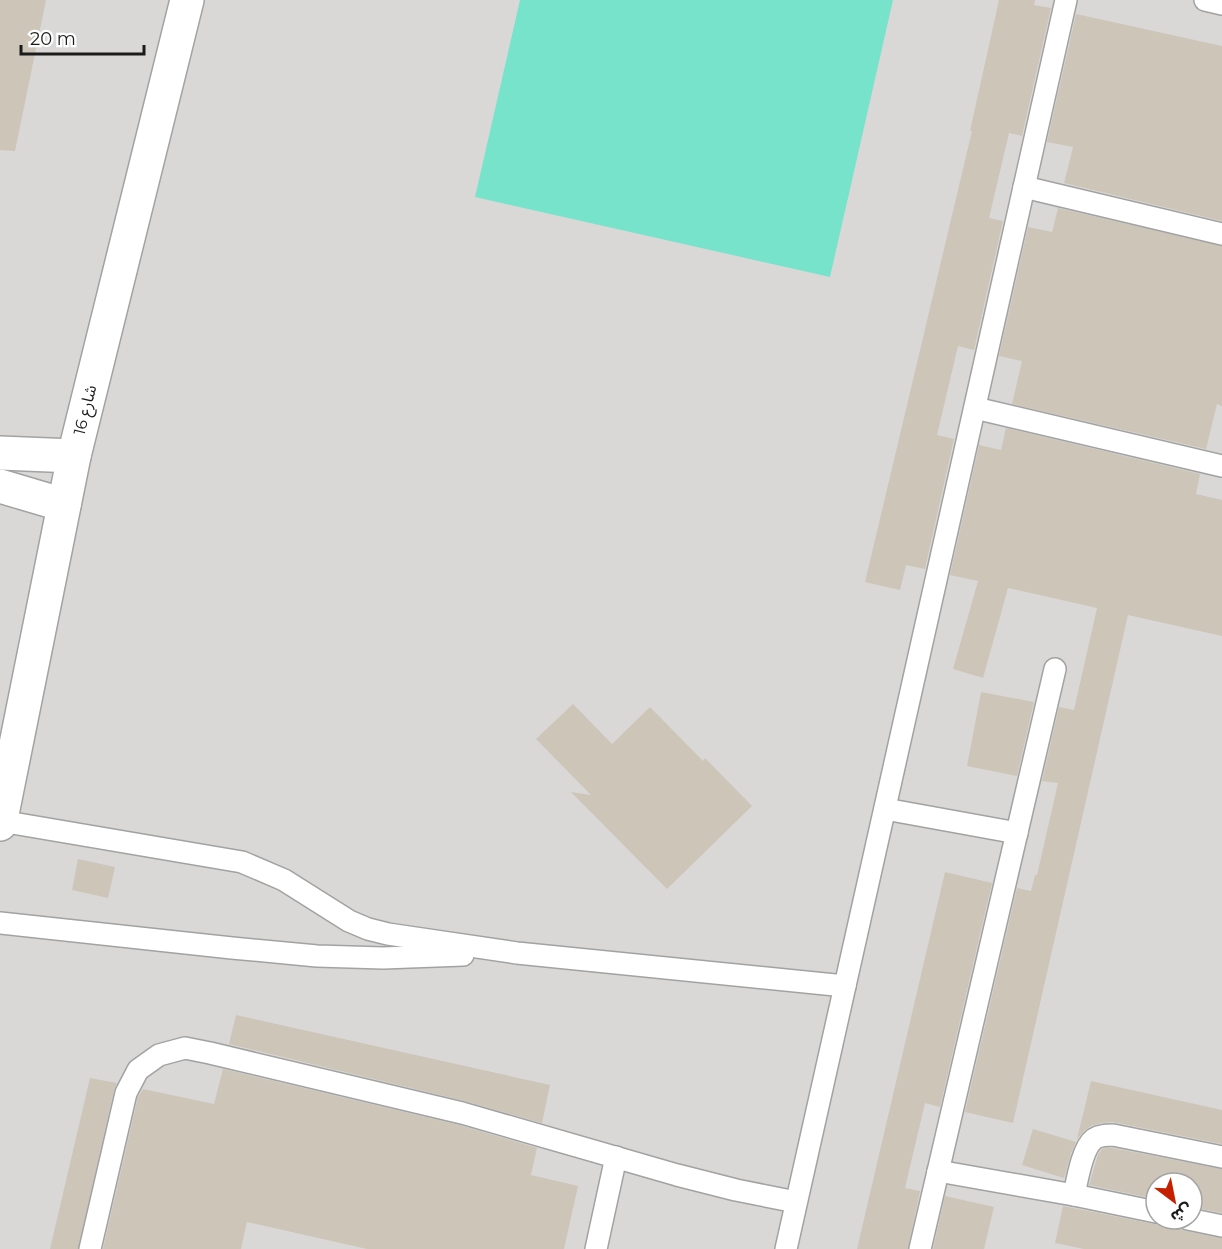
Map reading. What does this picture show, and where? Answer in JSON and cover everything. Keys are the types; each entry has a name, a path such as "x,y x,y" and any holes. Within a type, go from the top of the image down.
{"street":[{"name":"شارع 16","path":"0,822 74,456 187,0"},
{"path":"0,453 74,456"},
{"path":"0,486 64,505"}],"lane":[{"path":"786,1249 1066,0"},
{"path":"1205,0 1222,4"},
{"path":"1024,187 1222,234"},
{"path":"975,408 1222,466"},
{"path":"920,1249 1055,669"},
{"path":"885,809 1017,833"},
{"path":"0,822 242,862 284,880 349,921 388,934 517,953 845,986"},
{"path":"0,923 339,957 383,958 517,953"},
{"path":"90,1249 126,1093 138,1070 159,1054 185,1048 462,1113 540,1137 736,1190 796,1202"},
{"path":"1074,1195 1085,1151 1091,1141 1101,1135 1113,1135 1222,1157"},
{"path":"596,1249 616,1157"},
{"path":"938,1171 1144,1210"},
{"path":"1204,1222 1222,1226"}],"shaded area":[{"path":"0,0 1222,0 1222,1249 0,1249"},
{"path":"520,0 893,0 830,277 475,197"}],"building":[{"path":"0,0 46,0 15,151 0,150"},
{"path":"999,0 1035,0 1034,5 1051,8 1022,136 1009,133 989,218 1003,221 974,350 958,346 937,435 954,439 925,569 906,565 900,590 865,582 972,131 970,131"},
{"path":"1076,14 1222,46 1222,221 1064,183 1073,147 1047,142"},
{"path":"1058,208 1222,246 1222,406 1217,404 1206,449 1012,404 1022,361 999,356 1028,227 1052,232"},
{"path":"1006,428 1200,474 1196,494 1222,500 1222,636 1128,615 1013,1123 965,1112 1017,888 1031,891 1035,875 1037,875 1058,783 1042,781 1059,707 1074,710 1097,608 1008,588 983,678 953,669 978,581 950,575 979,445 1001,450"},
{"path":"981,692 1034,702 1017,776 967,766"},
{"path":"573,704 612,744 650,707 703,761 705,758 752,806 667,889 571,792 591,795 536,739"},
{"path":"78,859 115,867 108,898 72,890"},
{"path":"945,872 992,883 940,1107 925,1103 905,1188 920,1191 908,1249 857,1249"},
{"path":"236,1015 550,1085 542,1123 465,1101 229,1044"},
{"path":"223,1069 459,1125 537,1148 531,1175 578,1186 564,1249 367,1249 247,1222 241,1249 103,1249 138,1097 143,1089 214,1104"},
{"path":"90,1078 117,1083 78,1249 50,1249"},
{"path":"1091,1081 1222,1110 1222,1144 1113,1122 1091,1126 1077,1139"},
{"path":"1033,1129 1076,1142 1064,1178 1022,1165"},
{"path":"1112,1148 1222,1169 1222,1213 1204,1209 1204,1171 1144,1171 1144,1196 1089,1185 1102,1149"},
{"path":"945,1196 994,1207 984,1249 933,1249"},
{"path":"1063,1206 1144,1222 1144,1231 1185,1231 1222,1238 1222,1249 1084,1249 1055,1243"}]}
